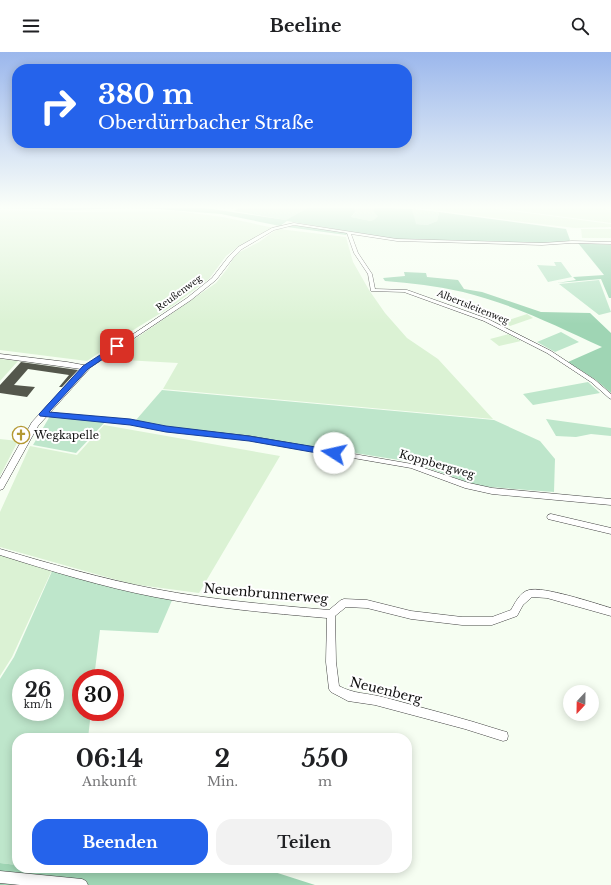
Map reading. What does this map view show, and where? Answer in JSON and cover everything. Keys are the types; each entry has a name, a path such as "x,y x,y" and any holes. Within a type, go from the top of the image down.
{"street":[{"name":"Reußenweg","path":"86,368 189,299 214,279 231,257 244,246"},
{"name":"Albertsleitenweg","path":"354,246 356,253 370,274 373,290 405,292 486,320 548,352 593,381 611,397"},
{"path":"0,356 67,364 86,368"},
{"path":"0,487 28,433 43,414 86,368"},
{"name":"Koppbergweg","path":"43,414 130,422 166,429 249,438 418,468 468,486 492,491 611,502"},
{"path":"551,517 611,531"},
{"name":"Neuenbrunnerweg","path":"0,552 121,586 178,598 274,609 331,614 344,603 367,604 411,615 462,621 492,621 514,613 520,602 530,593 547,594 611,612"},
{"name":"Neuenberg","path":"331,614 334,689 348,696 375,700 465,724 503,736"},
{"path":"0,877 82,885"}],"green space":[{"path":"0,246 239,246 226,256 209,279 174,305 87,361 0,350"},
{"path":"252,246 348,246 353,262 369,290 385,313 407,338 438,359 493,419 163,389 178,363 106,359 216,283 236,254"},
{"path":"580,246 611,246 611,298 609,298 601,279 557,283 576,280 573,277 604,275"},
{"path":"554,262 561,262 572,277 548,282 537,265 556,266"},
{"path":"404,272 426,273 427,277 458,280 464,289 482,292 541,312 590,313 611,333 611,393 596,380 568,362 602,347 534,316 481,297 434,286 385,281 383,278 405,276"},
{"path":"599,280 611,312 599,315 559,284"},
{"path":"527,314 533,318 510,326 503,322"},
{"path":"561,332 579,342 555,352 537,342"},
{"path":"509,334 521,341 499,346 490,339"},
{"path":"0,359 18,361 0,381"},
{"path":"588,382 600,393 533,405 523,394"},
{"path":"162,390 494,420 540,441 555,459 554,492 477,486 412,462 240,435 174,428 136,420"},
{"path":"50,416 107,420 76,453 33,445"},
{"path":"546,419 611,428 611,436 591,434 576,437 556,436"},
{"path":"104,425 280,456 199,593 131,584 0,547 0,512 30,446 77,455"},
{"path":"0,439 18,441 0,476"},
{"path":"0,555 52,570 12,657 0,676"},
{"path":"53,569 173,598 158,633 100,630 95,669 72,669 72,721 90,721 89,733 12,733 12,864 0,863 0,679 14,657"},
{"path":"0,863 12,864 12,873 278,873 315,885 0,885"}],"building":[{"path":"21,362 78,370 62,387 59,387 69,375 28,369 14,385 35,387 27,397 0,393 0,385"}],"place":[{"name":"Wegkapelle","path":"21,435"}],"route":[{"path":"117,346 91,363 67,386 43,414 130,422 166,429 249,438 334,453"}]}
